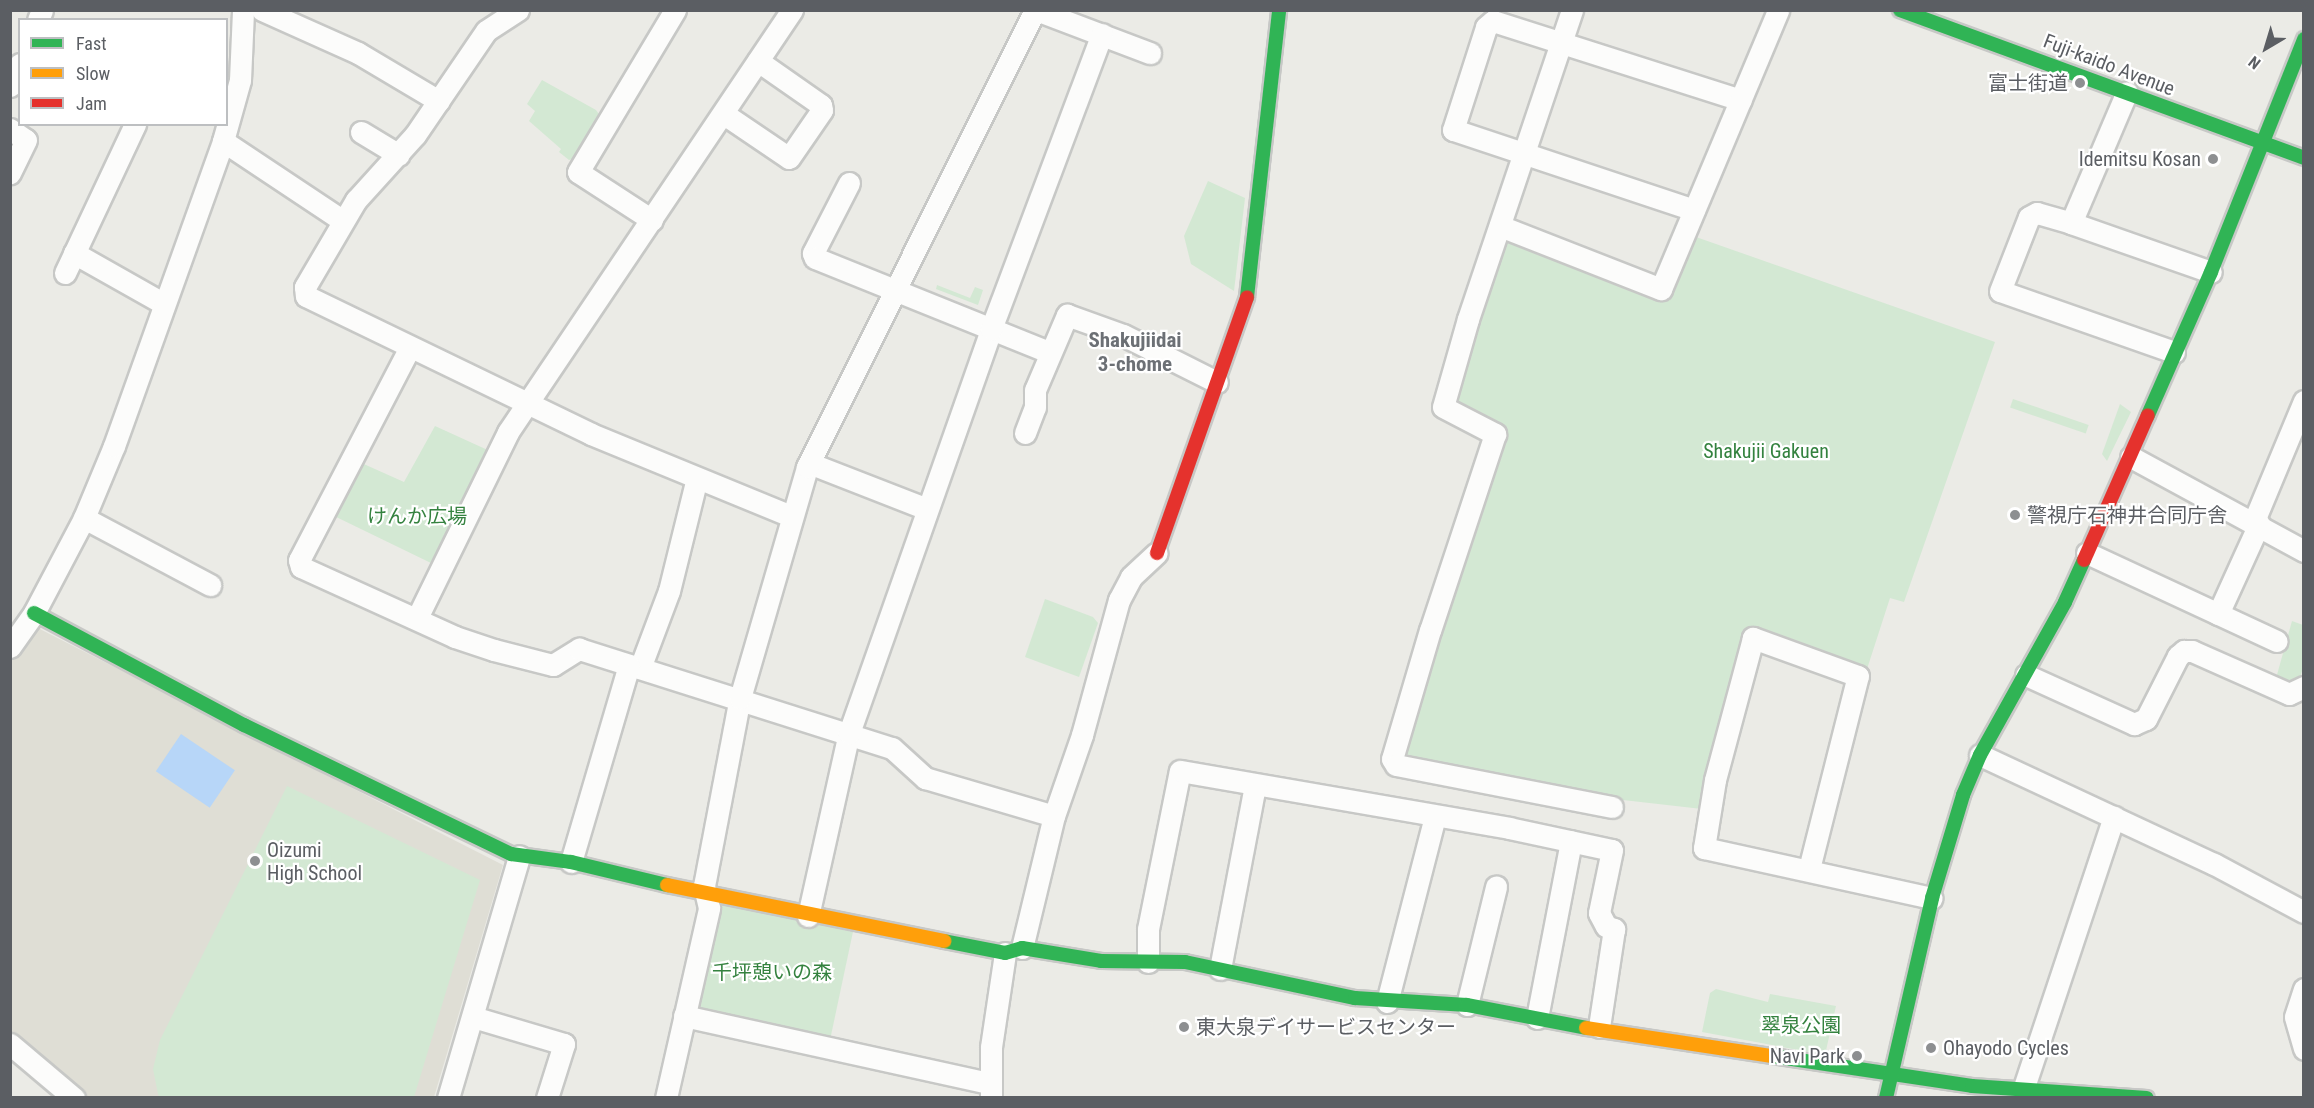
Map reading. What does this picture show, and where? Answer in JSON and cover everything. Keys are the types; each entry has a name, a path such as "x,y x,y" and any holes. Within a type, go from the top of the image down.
{"street":[{"path":"228,122 244,55 243,10"},
{"path":"262,10 358,53 440,101"},
{"path":"652,220 578,172 675,10"},
{"path":"417,618 525,404 724,114 792,10"},
{"path":"666,1098 709,908 704,886 740,699 791,516 809,463 1035,10 1150,53"},
{"path":"684,1016 990,1090 991,1047 1013,950 1054,816 1082,735 1125,585 1157,553 1249,290 1256,248 1279,10"},
{"path":"1572,10 1443,407 1495,434 1430,630 1392,759 1396,765 1612,807"},
{"path":"1500,226 1661,289 1778,10"},
{"name":"Fuji-kaido Avenue","path":"1899,10 2304,158"},
{"path":"513,12 486,31 440,101 399,155 342,220 304,292 409,349 525,404 791,516"},
{"path":"1694,210 1453,130 1486,27 1492,21 1561,41 1741,100"},
{"path":"808,916 849,733 991,329 1102,34"},
{"path":"1886,1098 1932,898 1963,795 1980,755 2026,675 2087,553 2131,457 2174,352 2211,272 2304,39"},
{"path":"724,114 789,158 822,110 821,105 758,62"},
{"path":"10,86 18,68"},
{"path":"2071,223 2127,92"},
{"path":"64,273 134,126"},
{"path":"10,129 26,140 10,173"},
{"path":"11,644 34,613 84,518 114,446 226,130 342,220"},
{"path":"361,132 399,155"},
{"path":"849,183 813,256 894,291 1049,352"},
{"path":"2174,352 2000,291 2032,214 2071,223 2211,272"},
{"path":"74,253 164,304"},
{"path":"1025,433 1049,352 1067,315 1123,335 1217,382"},
{"path":"409,349 298,564 458,638 547,665 557,663 575,649 635,666 849,733 898,751 925,778 1054,816"},
{"path":"2218,614 2304,401"},
{"path":"2131,457 2304,551"},
{"path":"809,463 927,509"},
{"path":"571,862 635,666 669,591 698,478"},
{"path":"84,518 210,585"},
{"path":"2087,553 2277,640"},
{"path":"34,613 244,725 519,856 571,862 706,895 808,916 1013,950 1101,961 1185,962 1386,1002 1467,1005 1537,1018 2027,1093 2147,1098"},
{"path":"1809,869 1858,676 1753,638 1722,751 1703,846 1932,898"},
{"path":"2026,675 2134,724 2146,719 2178,656 2184,651 2192,651 2289,694 2304,687"},
{"path":"1980,755 2114,817 2304,912"},
{"path":"1148,962 1148,929 1180,771 1571,840 1612,850 1599,913 1606,926 1614,929 1599,1027"},
{"path":"1220,969 1255,785"},
{"path":"1386,1002 1435,816"},
{"path":"2027,1093 2114,817"},
{"path":"1537,1018 1571,840"},
{"path":"448,1098 519,856"},
{"path":"1467,1005 1496,887"},
{"path":"2304,989 2295,1017 2304,1049"},
{"path":"473,1017 564,1044 547,1098"},
{"path":"10,1044 74,1098"}],"shaded area":[{"name":"Oizumi High School","path":"32,625 503,865 434,1097 84,1097 11,1034 11,659"}],"green space":[{"path":"542,80 596,110 601,117 578,157 569,160 559,152 561,149 529,121 535,111 527,104"},
{"path":"1208,181 1245,198 1234,291 1191,264 1184,236"},
{"name":"Shakujii Gakuen","path":"1505,235 1670,299 1696,237 1995,342 1904,602 1890,598 1867,669 1745,629 1702,809 1623,800 1409,760 1402,750 1450,589 1506,426 1452,403"},
{"path":"937,285 970,298 975,287 983,290 978,305 936,289"},
{"path":"2013,399 2089,425 2086,434 2010,408"},
{"path":"2120,404 2131,412 2107,461 2102,454"},
{"name":"けんか広場","path":"435,426 492,452 433,564 330,514 357,461 404,482"},
{"path":"1045,599 1093,617 1098,623 1079,677 1025,657"},
{"path":"2292,621 2303,625 2303,668 2298,684 2275,682"},
{"path":"287,786 480,880 414,1097 160,1098 153,1069 160,1040"},
{"name":"千坪憩いの森","path":"716,903 853,932 830,1042 693,1013"},
{"name":"翠泉公園","path":"1716,989 1768,1002 1770,994 1836,1006 1825,1055 1702,1032 1710,993"}],"water":[{"path":"181,734 235,770 210,808 156,771"}],"traffic: fast":[{"path":"1247,297 1279,10"},
{"path":"1900,10 2304,158"},
{"path":"2148,415 2211,272 2304,39"},
{"path":"1886,1098 1932,898 1963,795 1980,755 2065,602 2084,560"},
{"path":"34,613 244,725 511,854 571,862 667,885"},
{"path":"944,941 1005,953 1022,948 1101,961 1185,962 1355,998 1467,1005 1586,1028"},
{"path":"1772,1056 1972,1086 2147,1098"}],"traffic: slow":[{"path":"667,885 944,941"},
{"path":"1586,1028 1772,1056"}],"traffic: jam":[{"path":"1157,553 1247,297"},
{"path":"2084,560 2148,415"}],"place":[{"name":"富士街道","path":"2080,83"},
{"name":"Idemitsu Kosan","path":"2213,159"},
{"name":"警視庁石神井合同庁舎","path":"2015,515"},
{"name":"Oizumi High School","path":"255,861"},
{"name":"東大泉デイサービスセンター","path":"1184,1027"},
{"name":"Ohayodo Cycles","path":"1931,1048"},
{"name":"Navi Park","path":"1857,1056"}],"district":[{"name":"Shakujiidai 3-chome","path":"1135,352"}]}
